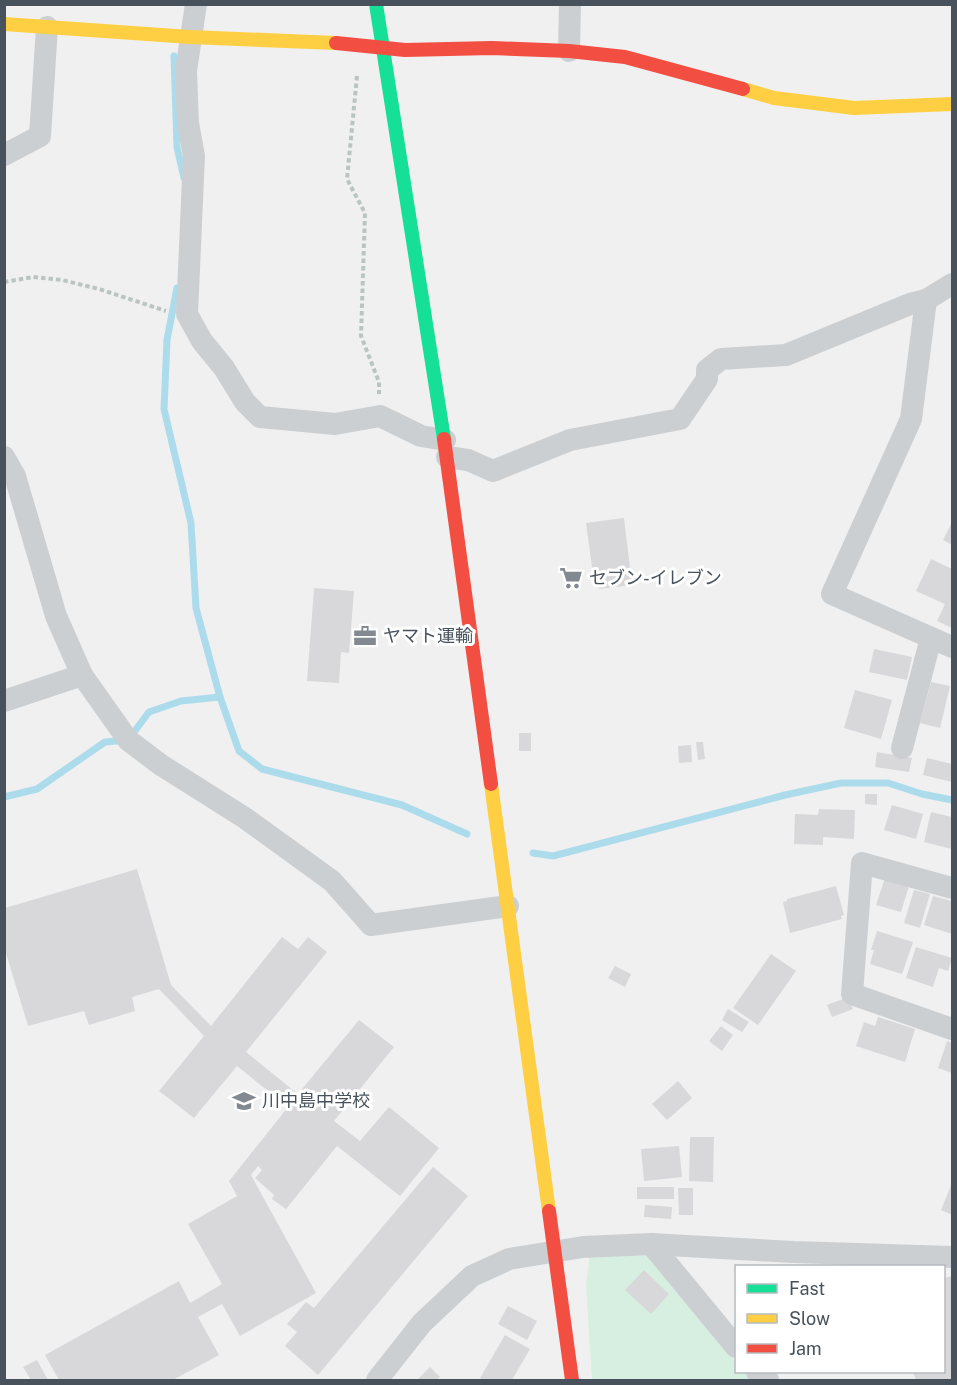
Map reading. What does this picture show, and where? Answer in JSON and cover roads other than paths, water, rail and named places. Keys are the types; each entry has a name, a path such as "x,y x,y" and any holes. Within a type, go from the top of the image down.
{"street":[{"path":"196,4 186,71 188,123 194,156 187,314 202,341 224,368 245,402 260,417 335,424 381,416 493,471 570,440 680,419 707,379 706,370 721,359 786,355 910,304 926,300 952,284"},
{"path":"375,4 446,449 572,1380"},
{"path":"569,51 570,4"},
{"path":"4,24 190,37 349,43 405,50 492,48 569,51 625,57 774,98 854,108 952,104"},
{"path":"4,155 40,136 47,27"},
{"path":"926,300 911,419 832,594 952,647"},
{"path":"4,457 15,476 56,616 82,675 128,740 161,765 245,818 332,881 371,925 508,906"},
{"path":"902,748 931,638"},
{"path":"4,701 82,675"},
{"path":"952,888 862,863 852,994 952,1029"},
{"path":"651,1244 735,1346"},
{"path":"377,1380 422,1323 472,1276 509,1259 583,1247 651,1244 790,1259 952,1257"}],"waterway":[{"path":"174,56 177,147 184,178"},
{"path":"177,288 167,340 164,409 191,523 196,608 220,697"},
{"path":"4,797 37,789 105,742 128,740 149,712 181,701 220,697 239,751 262,769 402,805 467,834"},
{"path":"533,853 553,856 785,795 841,783 888,783 922,794 952,800"}],"place":[{"name":"セブン-イレブン","path":"571,578"},
{"name":"ヤマト運輸","path":"365,636"},
{"name":"川中島中学校","path":"244,1101"}]}
